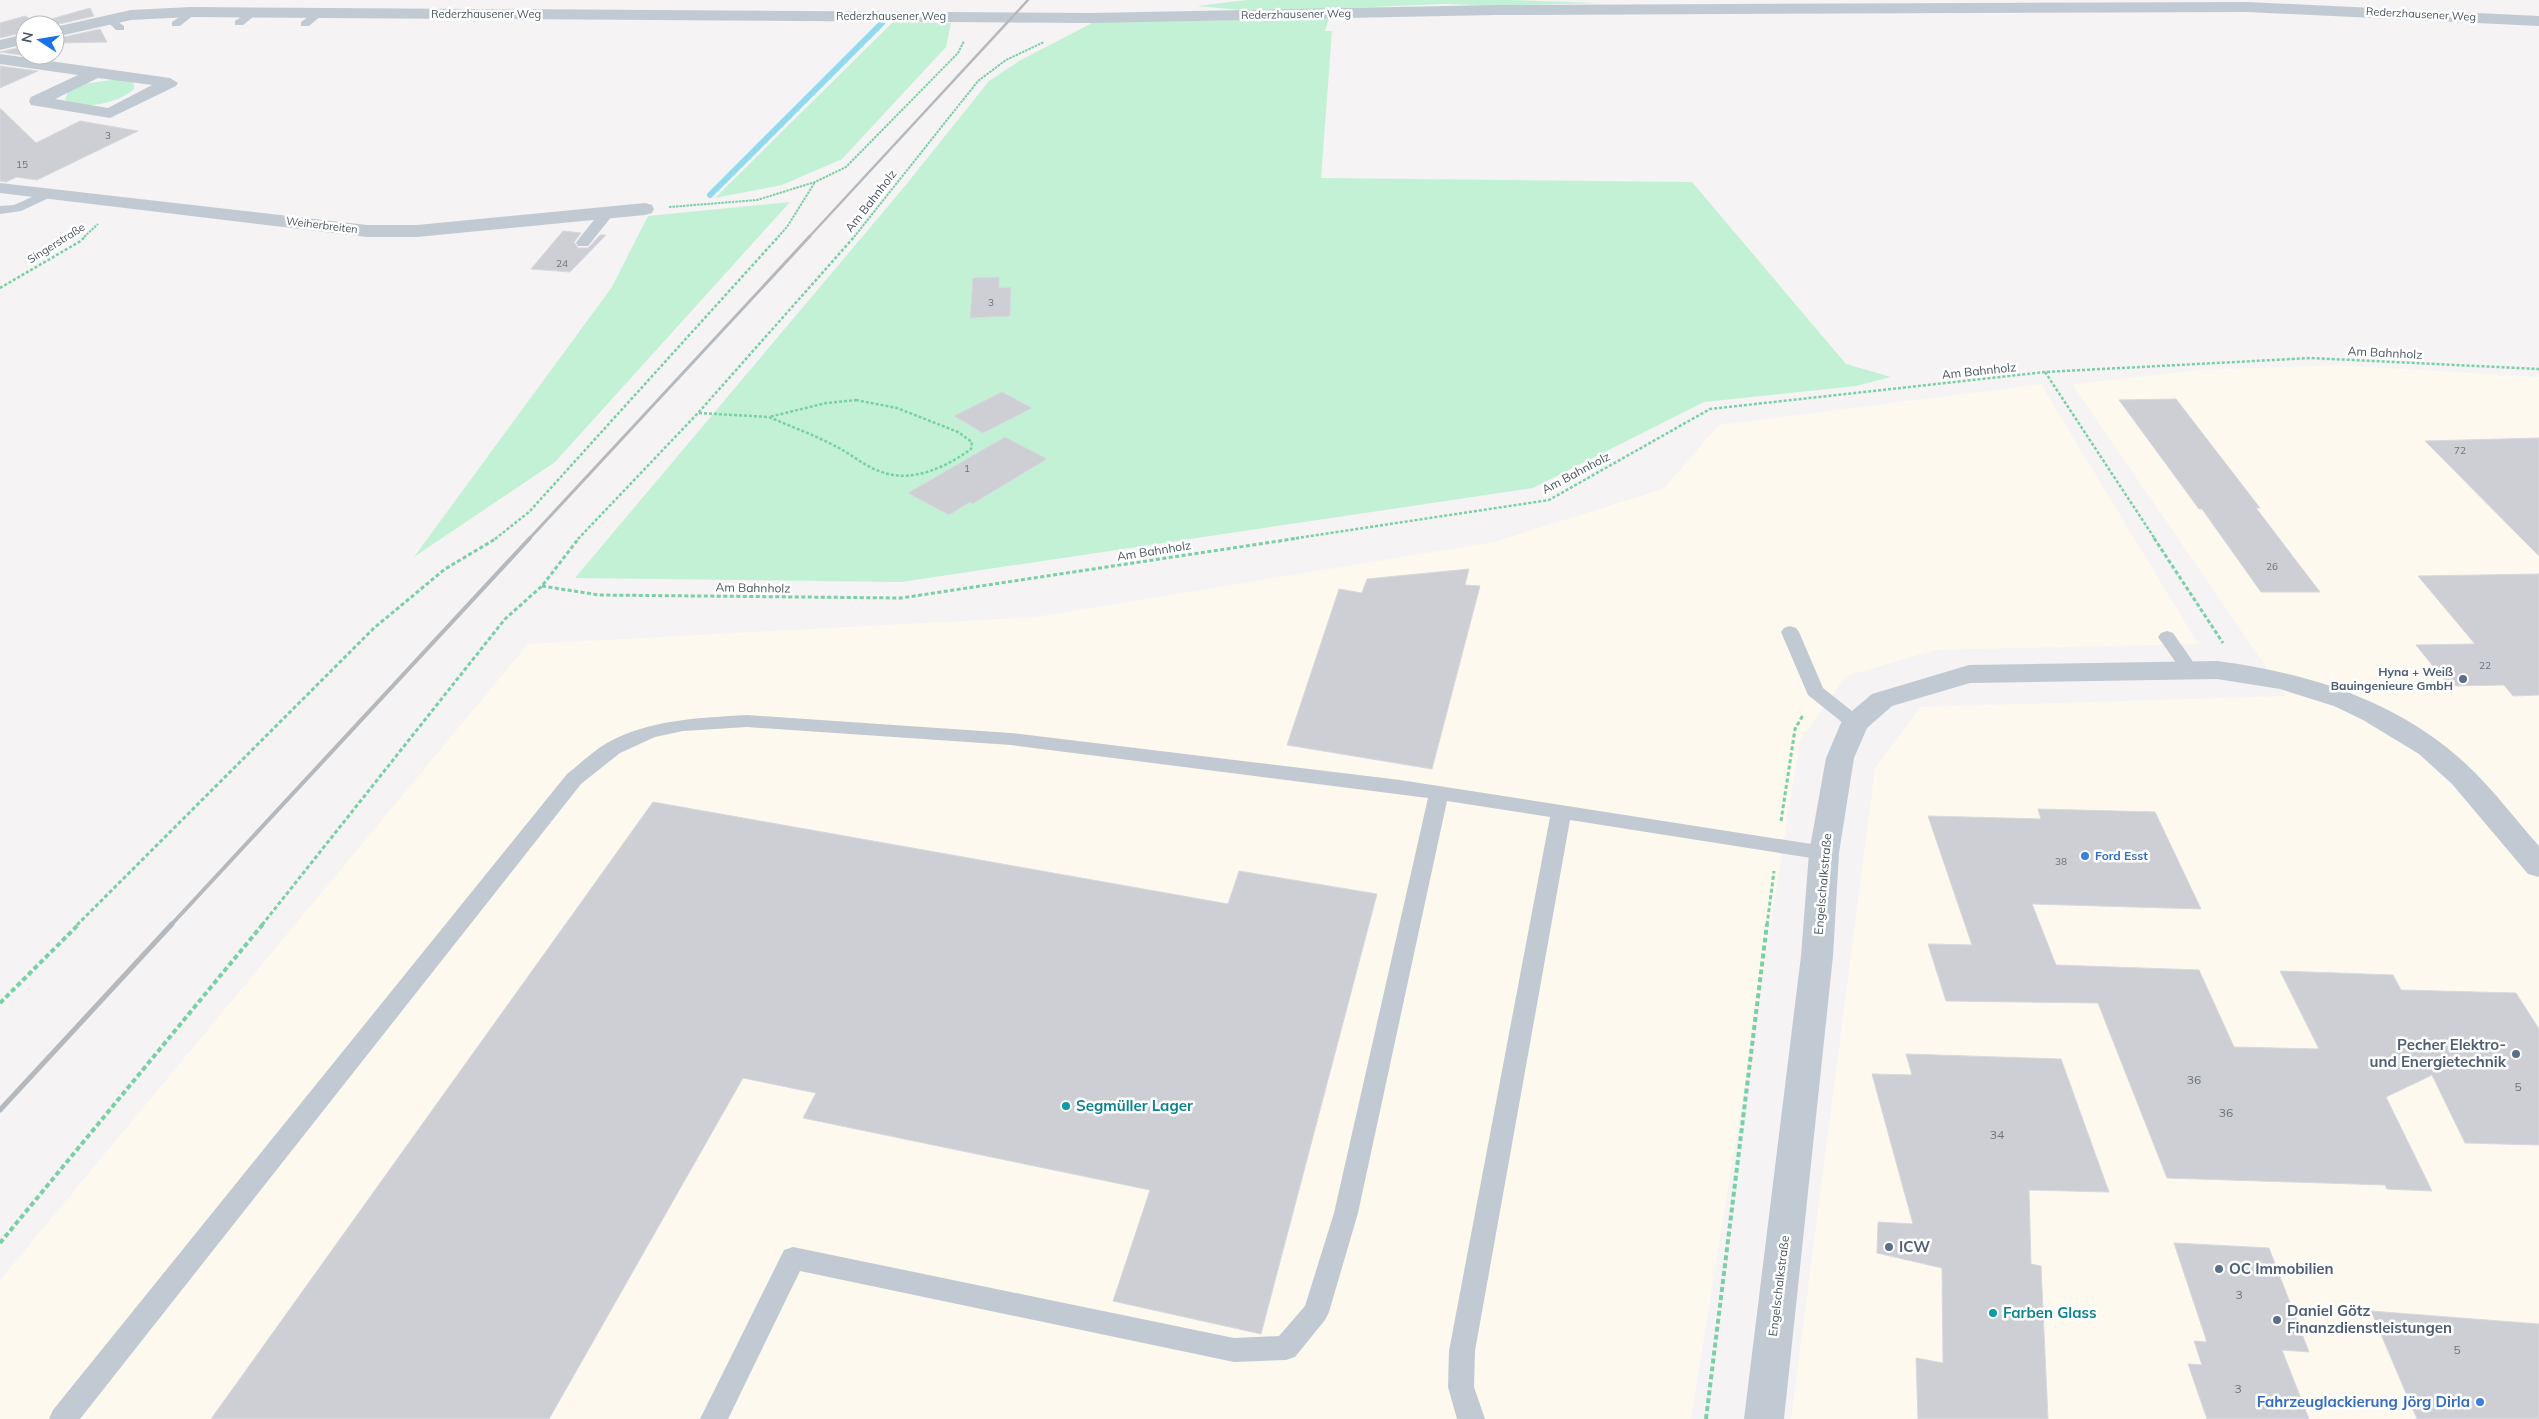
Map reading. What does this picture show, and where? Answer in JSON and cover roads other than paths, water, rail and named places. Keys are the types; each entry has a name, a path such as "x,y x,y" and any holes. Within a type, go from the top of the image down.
{"street":[{"name":"Rederzhausener Weg","path":"65,30 191,12 1091,18 1495,10 2247,7 2539,21"},
{"path":"0,46 15,42"},
{"path":"0,59 97,72 170,83 110,113 37,101 97,72"},
{"name":"Weiherbreiten","path":"0,188 45,195 156,205 367,231 417,231 645,209"},
{"name":"Engelschalkstraße","path":"1764,1419 1817,956 1824,854 1840,758 1855,723 1882,700 1969,674 2204,670 2257,674 2298,684 2347,701 2383,718 2420,742 2454,769 2539,866"}],"lane":[{"path":"176,24 191,12"},
{"path":"239,23 253,12"},
{"path":"305,24 318,13"},
{"path":"0,210 17,208 45,195"},
{"path":"583,243 607,213"},
{"path":"1790,632 1816,691 1855,723"},
{"path":"2167,637 2204,670"},
{"path":"63,1419 574,779 613,748 650,732 683,725 747,721 1012,739 1438,793 1824,854"},
{"path":"714,1419 793,1258 1234,1350 1286,1348 1316,1312 1346,1213 1438,793"},
{"path":"1471,1419 1461,1387 1462,1351 1561,812"}],"waterway":[{"path":"710,195 882,23"}],"railway":[{"path":"809,237 1028,0"},
{"path":"529,539 810,236"},
{"path":"171,925 530,538"},
{"path":"0,1110 172,924"}],"place":[{"name":"Hyna + Weiß Bauingenieure GmbH","path":"2463,679"},
{"name":"Ford Esst","path":"2085,856"},
{"name":"Pecher Elektro- und Energietechnik","path":"2516,1054"},
{"name":"Segmüller Lager","path":"1066,1106"},
{"name":"ICW","path":"1889,1247"},
{"name":"OC Immobilien","path":"2219,1269"},
{"name":"Farben Glass","path":"1993,1313"},
{"name":"Daniel Götz Finanzdienstleistungen","path":"2277,1320"},
{"name":"Fahrzeuglackierung Jörg Dirla","path":"2480,1402"}]}
